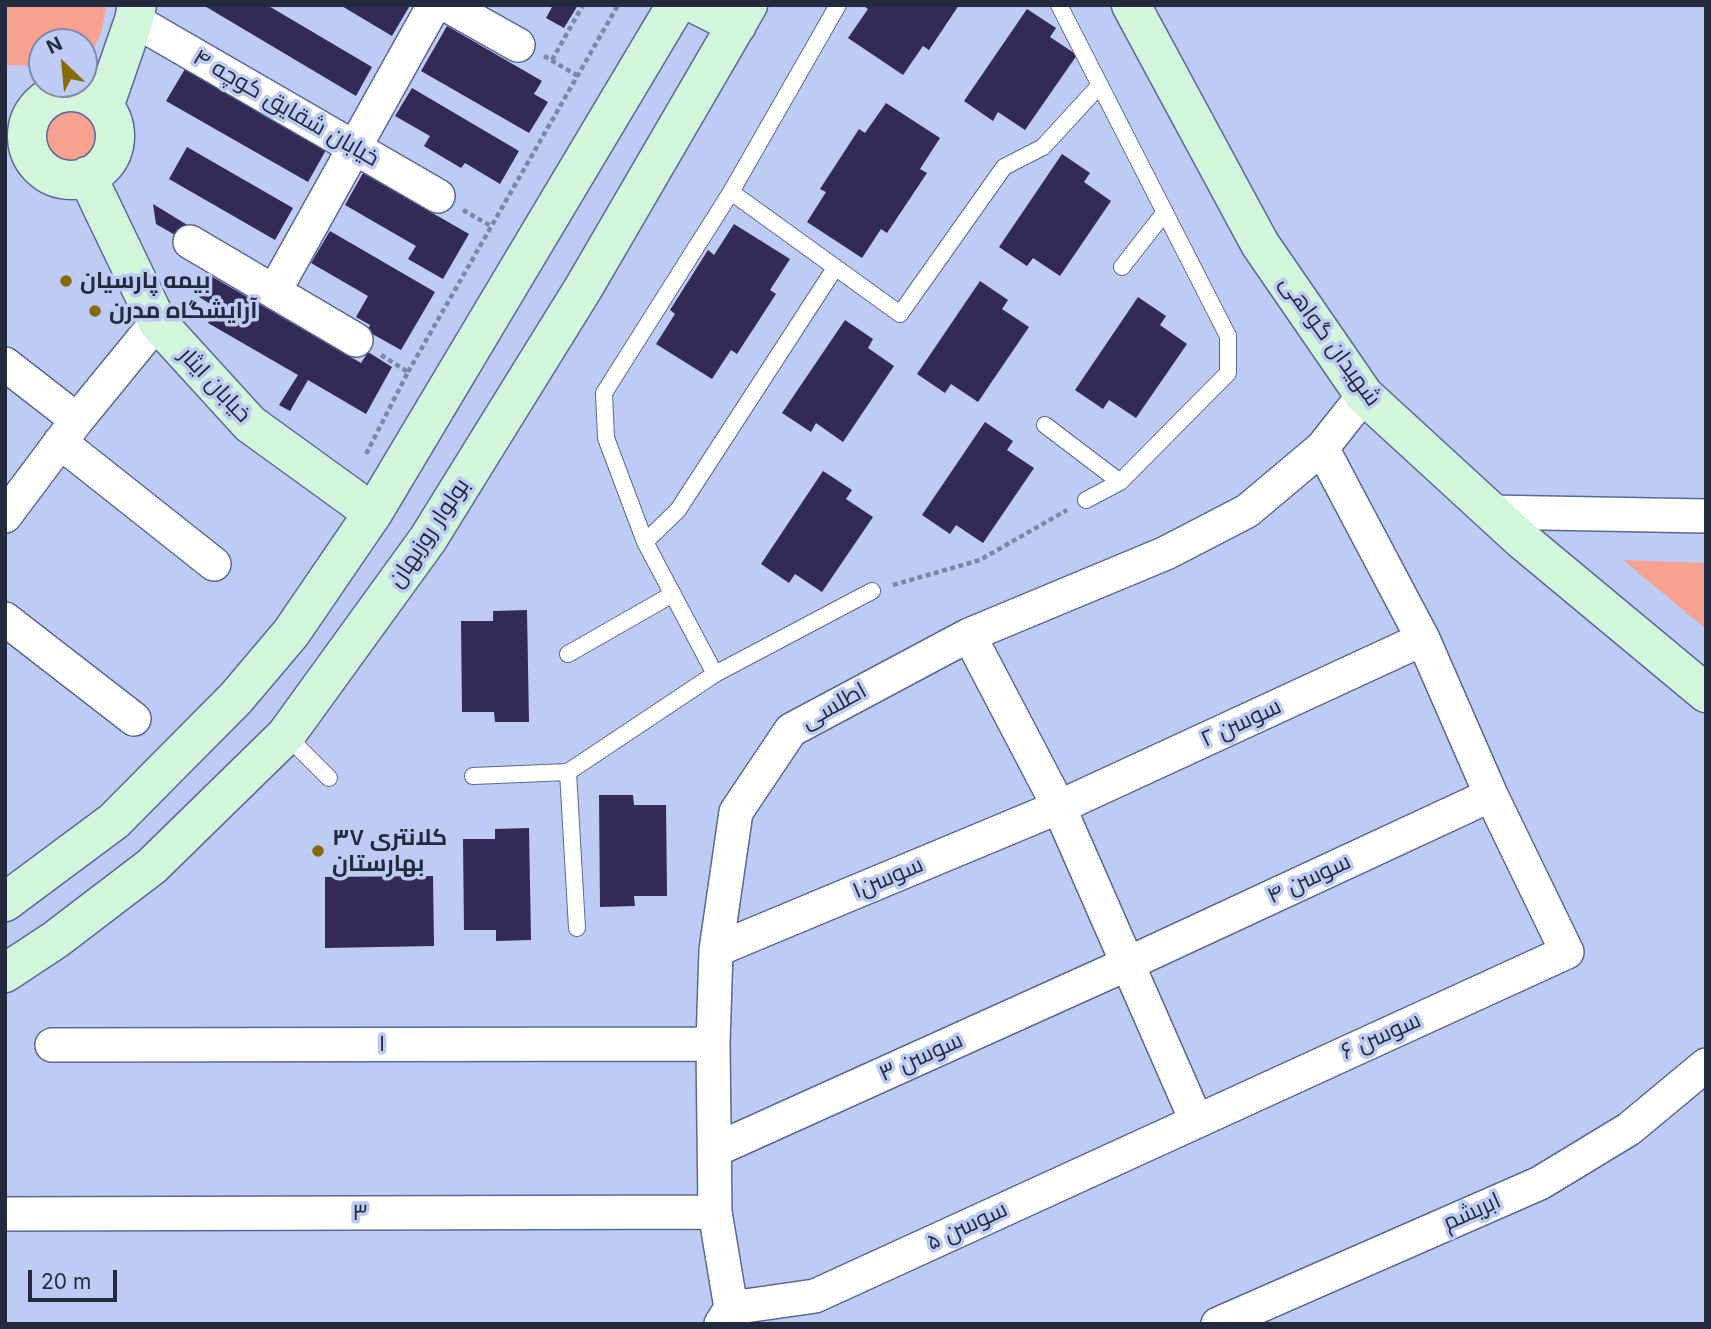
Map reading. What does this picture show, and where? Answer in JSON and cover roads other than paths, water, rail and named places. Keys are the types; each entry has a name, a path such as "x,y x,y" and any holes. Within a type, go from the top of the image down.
{"main road":[{"path":"5,902 114,821 236,698 291,633 359,503 676,5"},
{"path":"697,5 743,15"},
{"name":"شهیدان گواهی","path":"1130,5 1260,244 1364,395 1490,512 1706,693"},
{"path":"104,107 135,13"},
{"name":"بولوار روزبهان","path":"5,973 55,940 152,866 286,735 428,539 584,287 743,15"},
{"path":"72,92 90,97 104,107 113,123 114,132 112,150 105,163 78,179 60,178 44,171 37,164 30,153 27,140 29,122 20,106 72,92"},
{"name":"خیابان ایثار","path":"87,176 158,321 250,424 359,503"}],"street":[{"path":"275,290 434,5"},
{"path":"447,5 518,45"},
{"name":"خیابان شقایق کوچه ۴","path":"135,13 354,149 438,196"},
{"path":"190,242 356,340"},
{"path":"5,516 69,431 158,321"},
{"path":"5,364 69,431 214,564"},
{"name":"اطلسی","path":"726,1316 715,1212 713,1044 716,950 736,812 791,730 969,635 1166,553 1247,511 1322,448 1364,395"},
{"path":"1322,448 1423,639 1491,795"},
{"path":"1490,512 1706,516"},
{"path":"5,619 134,719"},
{"path":"969,635 1059,807 1196,1120"},
{"name":"سوسن ۲","path":"1059,807 1423,639"},
{"name":"سوسن ۶","path":"1196,1120 1567,952 1491,795"},
{"name":"سوسن ۴","path":"1128,964 1491,795"},
{"name":"سوسن۱","path":"716,950 1059,807"},
{"name":"سوسن ۳","path":"715,1150 1128,964"},
{"name":"۱","path":"52,1045 713,1044"},
{"name":"ابریشم","path":"1218,1324 1253,1317 1540,1183 1629,1129 1706,1065"},
{"name":"۵ سوسن","path":"726,1316 815,1296 1196,1120"},
{"name":"۳","path":"5,1214 715,1212"}],"lane":[{"path":"715,674 645,542 606,438 604,393 731,192 838,5"},
{"path":"1059,5 1228,336 1228,373 1120,482 1086,500"},
{"path":"731,192 901,314 1003,167 1043,147 1100,85"},
{"path":"1122,267 1165,212"},
{"path":"645,542 678,510 835,268"},
{"path":"1045,425 1120,482"},
{"path":"473,776 568,772 715,674 872,592"},
{"path":"568,654 673,594"},
{"path":"286,735 329,778"},
{"path":"568,772 577,928"}],"place":[{"name":"بیمه پارسیان","path":"66,281"},
{"name":"آرایشگاه مدرن","path":"95,311"},
{"name":"کلانتری ۳۷ بهارستان","path":"318,851"}]}
